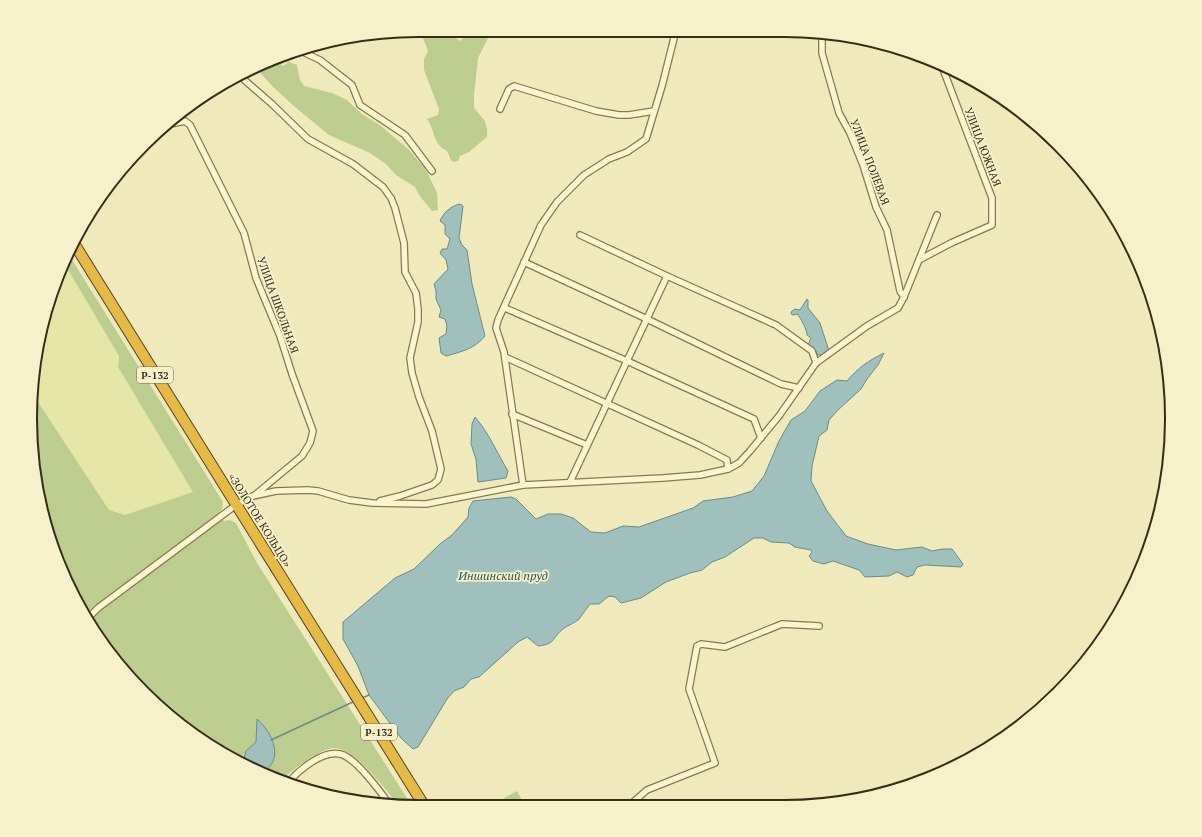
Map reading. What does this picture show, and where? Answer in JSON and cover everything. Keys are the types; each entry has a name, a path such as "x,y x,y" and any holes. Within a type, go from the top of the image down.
{"highway":[{"name":"«ЗОЛОТОЕ КОЛЬЦО»","path":"77,248 421,800"}],"street":[{"path":"523,485 505,357 496,328 498,320 505,308 541,225 557,202 584,175 609,159 627,152 645,140 674,37"},
{"name":"УЛИЦА ПОЛЕВАЯ","path":"822,39 822,53 839,113 850,133 863,165 876,207 887,230 900,291 904,297"},
{"path":"307,54 320,60 352,85 360,105 405,135 432,171"},
{"name":"УЛИЦА ЮЖНАЯ","path":"919,260 951,243 992,225 992,198 944,73"},
{"path":"244,79 272,104 310,141 353,164 383,188 391,198 395,208 404,243 405,272 416,293 418,309 417,329 411,355 412,372 419,397 432,431 441,469 438,480 429,487 372,503"},
{"path":"500,109 509,89 514,86 596,110 619,115 654,111"},
{"name":"УЛИЦА ШКОЛЬНАЯ","path":"178,122 186,121 190,125 244,234 256,278 280,336 312,428 313,434 311,441 302,456 253,496"},
{"path":"91,615 98,608 236,505 253,496 276,491 308,490 318,491 349,500 372,503 426,504 523,485 663,478 700,475 728,469 739,463 779,416 816,363 867,326 898,308 904,297 937,215"},
{"path":"580,235 776,325 812,351 816,363"},
{"path":"524,262 647,319 781,384 799,388"},
{"path":"570,482 667,276"},
{"path":"505,308 627,361 754,419 760,438"},
{"path":"505,357 728,460 728,469"},
{"path":"512,414 587,445"},
{"path":"636,800 647,790 716,763 689,689 697,646 701,644 725,647 782,624 819,626"},
{"path":"292,779 316,759 329,754 341,754 351,760 358,767 374,784 384,798"}],"green space":[{"path":"423,37 453,37 461,41 463,37 488,37 478,58 474,95 474,108 485,121 487,137 469,152 460,156 458,161 453,162 447,151 439,145 427,119 438,115 439,109 424,70 424,59 428,51"},
{"path":"289,62 297,65 300,80 304,86 332,93 347,100 362,114 381,126 409,150 426,170 437,193 438,210 432,211 419,195 415,187 396,175 386,164 370,153 329,135 272,86 260,72 280,63 283,66"},
{"path":"72,260 223,502 222,509 218,514 224,521 230,520 236,523 257,563 408,800 393,799 369,770 350,754 334,748 325,750 309,759 294,769 287,776 268,769 273,761 275,754 274,747 268,732 257,720 256,742 246,751 244,758 228,749 186,721 167,705 132,670 101,630 76,587 57,541 50,517 40,468 37,418 38,402 109,510 125,515 193,492 118,367 119,356 68,269"},
{"path":"68,269 119,356 118,367 194,492 125,515 109,510 38,402 40,369 44,344 57,296"},
{"path":"517,791 522,800 505,800 504,798"}],"water":[{"path":"460,204 463,206 459,238 462,245 467,250 472,284 485,336 472,347 446,356 441,353 439,338 446,334 447,326 445,319 439,317 441,310 436,299 434,284 448,269 446,260 440,253 442,249 447,249 450,239 445,234 445,225 440,221 448,210"},
{"path":"807,299 808,308 820,323 829,351 823,356 817,354 816,351 813,352 808,345 811,338 807,335 802,321 797,314 792,315 791,312 795,309 800,310"},
{"name":"Иншинский пруд","path":"884,353 878,365 861,389 829,420 827,430 819,436 812,466 811,481 827,511 846,536 868,544 896,550 922,547 932,551 952,549 963,564 961,567 925,565 917,567 913,575 907,577 897,572 889,576 865,577 859,570 833,561 824,564 813,561 809,556 812,552 811,550 795,547 789,543 771,542 763,538 754,538 725,557 712,562 702,570 666,582 641,598 621,603 615,597 609,596 599,604 590,604 576,622 563,629 554,640 548,644 538,646 527,637 518,642 479,677 471,679 464,687 454,691 447,699 418,747 413,749 401,738 369,695 358,666 343,639 343,622 395,578 414,569 440,544 452,535 468,517 469,508 473,501 511,497 516,499 536,519 548,514 561,514 573,518 591,532 605,533 623,526 639,527 693,508 703,501 733,497 752,491 764,476 779,441 791,420 805,411 820,391 837,380 847,381 864,365"},
{"path":"475,417 489,436 508,471 506,478 478,482 476,459 471,444 472,424"},
{"path":"257,719 268,732 274,746 275,754 273,761 268,769 244,758 246,751 256,742"}],"waterway":[{"path":"362,698 369,695"},
{"path":"271,740 355,701"}]}
